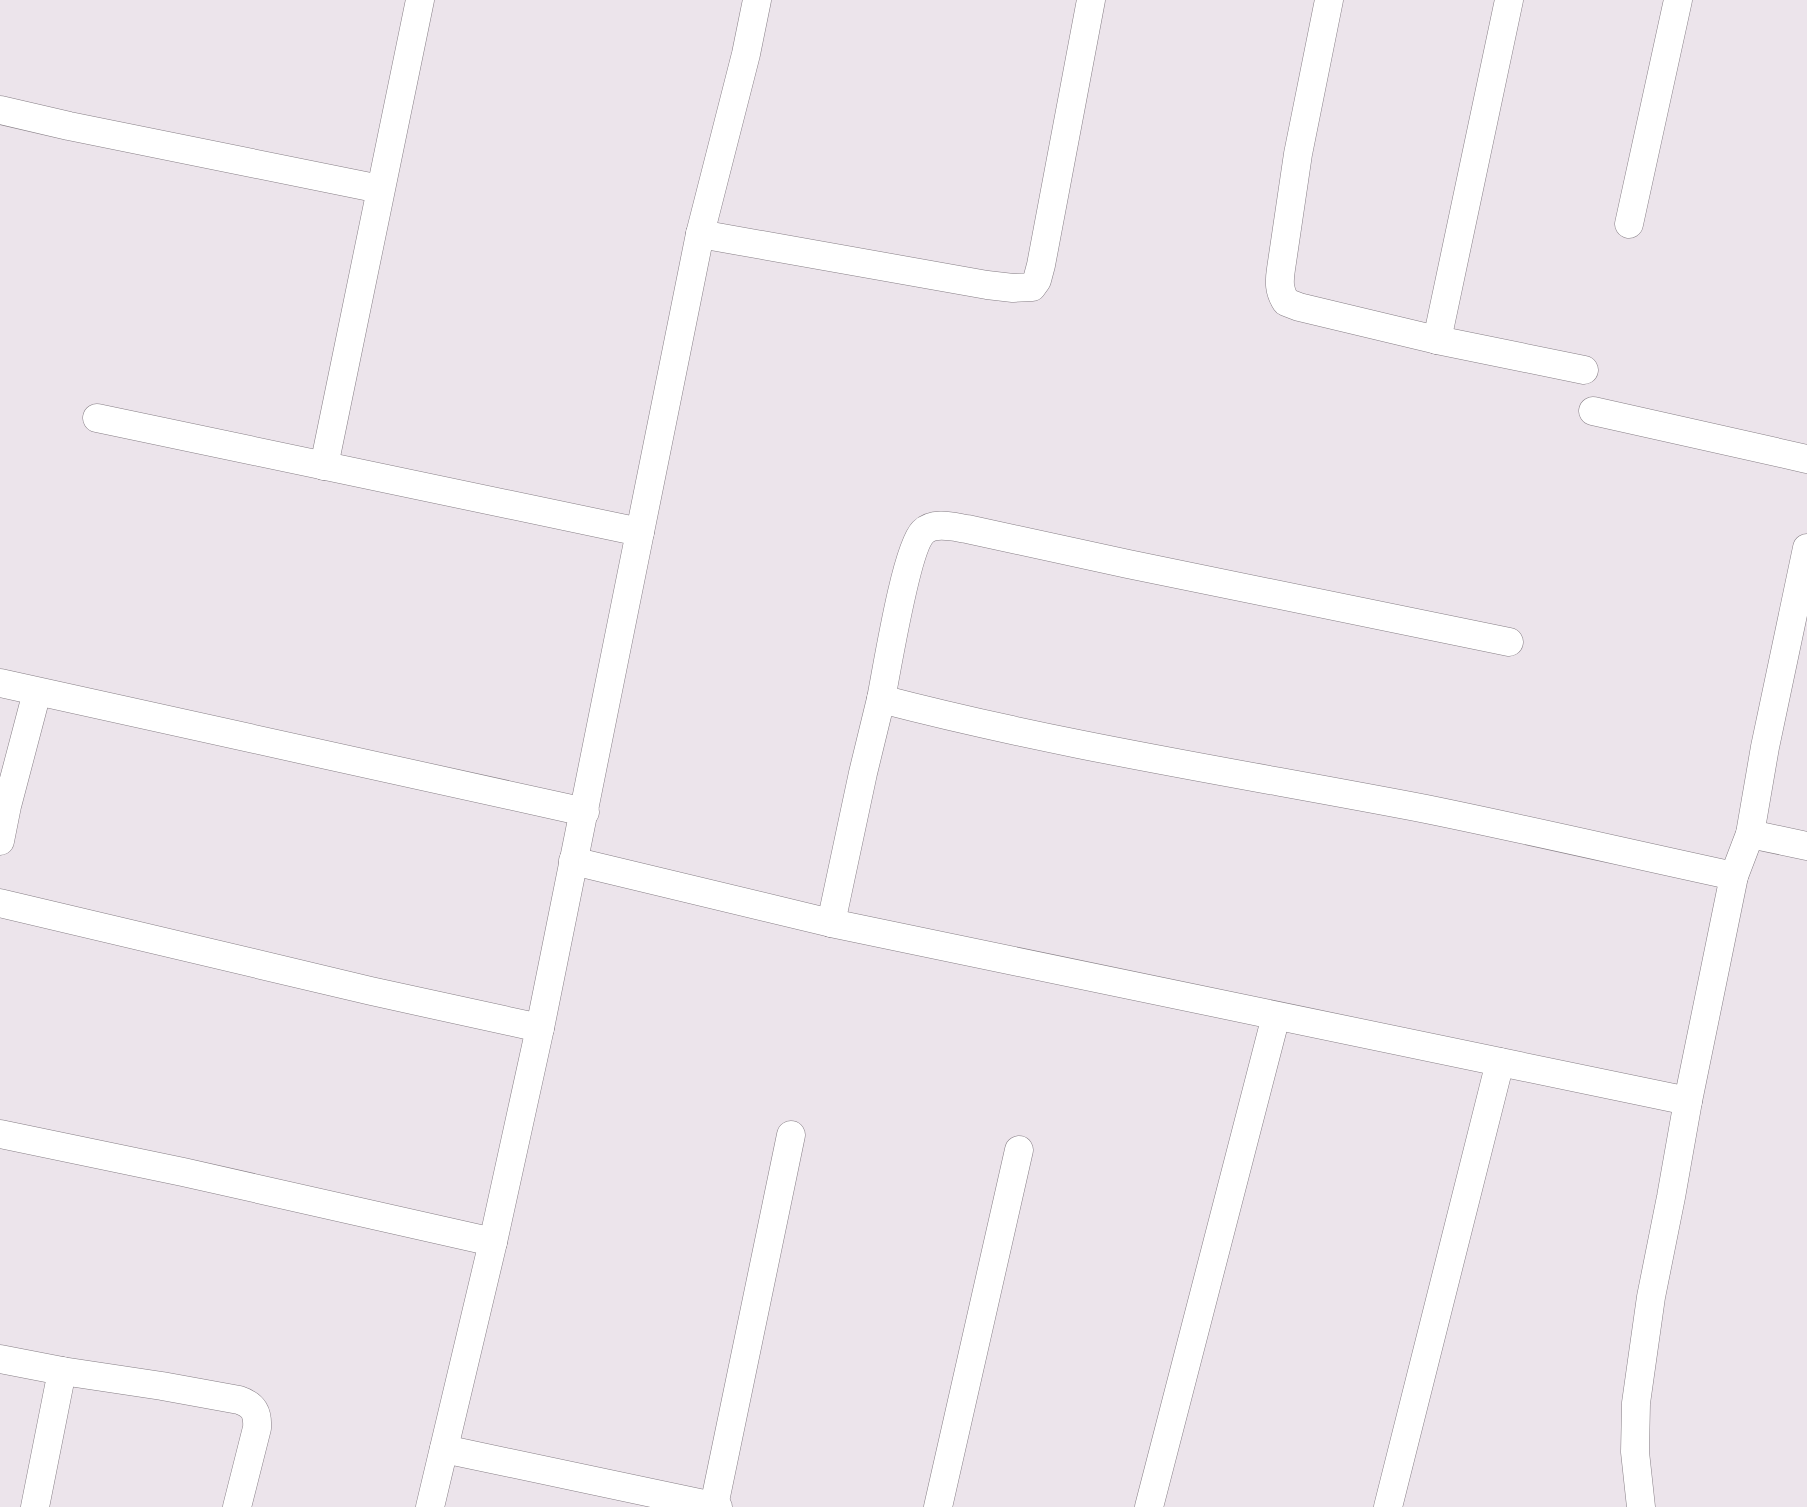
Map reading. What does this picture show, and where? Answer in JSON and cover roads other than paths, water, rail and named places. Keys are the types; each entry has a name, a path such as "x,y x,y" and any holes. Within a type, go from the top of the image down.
{"street":[{"path":"324,466 420,0"},
{"path":"430,1507 493,1242 540,1028 700,234 746,54 757,0"},
{"path":"700,234 987,285 1014,288 1032,286 1037,280 1041,265 1091,0"},
{"path":"1329,0 1298,154 1279,282 1281,293 1286,302 1299,307 1437,340 1584,370"},
{"path":"1437,340 1509,0"},
{"path":"1629,224 1678,0"},
{"path":"0,110 69,126 380,189"},
{"path":"1593,411 1807,459"},
{"path":"97,418 640,532"},
{"path":"831,923 906,577 915,544 923,532 934,526 967,529 1509,642"},
{"path":"1641,1507 1635,1452 1636,1403 1651,1297 1688,1101 1734,876 1750,834 1765,747 1800,620 1807,548"},
{"path":"0,683 584,812"},
{"path":"0,841 7,806 38,692"},
{"path":"881,699 948,716 1120,752 1428,810 1734,876"},
{"path":"1750,834 1807,846"},
{"path":"573,861 831,923 1688,1101"},
{"path":"0,903 371,991 540,1028"},
{"path":"1149,1507 1276,1016"},
{"path":"1388,1507 1500,1062"},
{"path":"0,1134 178,1171 493,1242"},
{"path":"444,1449 665,1501 716,1507 791,1135"},
{"path":"938,1507 1019,1150"},
{"path":"0,1359 246,1402 255,1410 258,1417 257,1428 237,1507"},
{"path":"35,1507 62,1371"}]}
